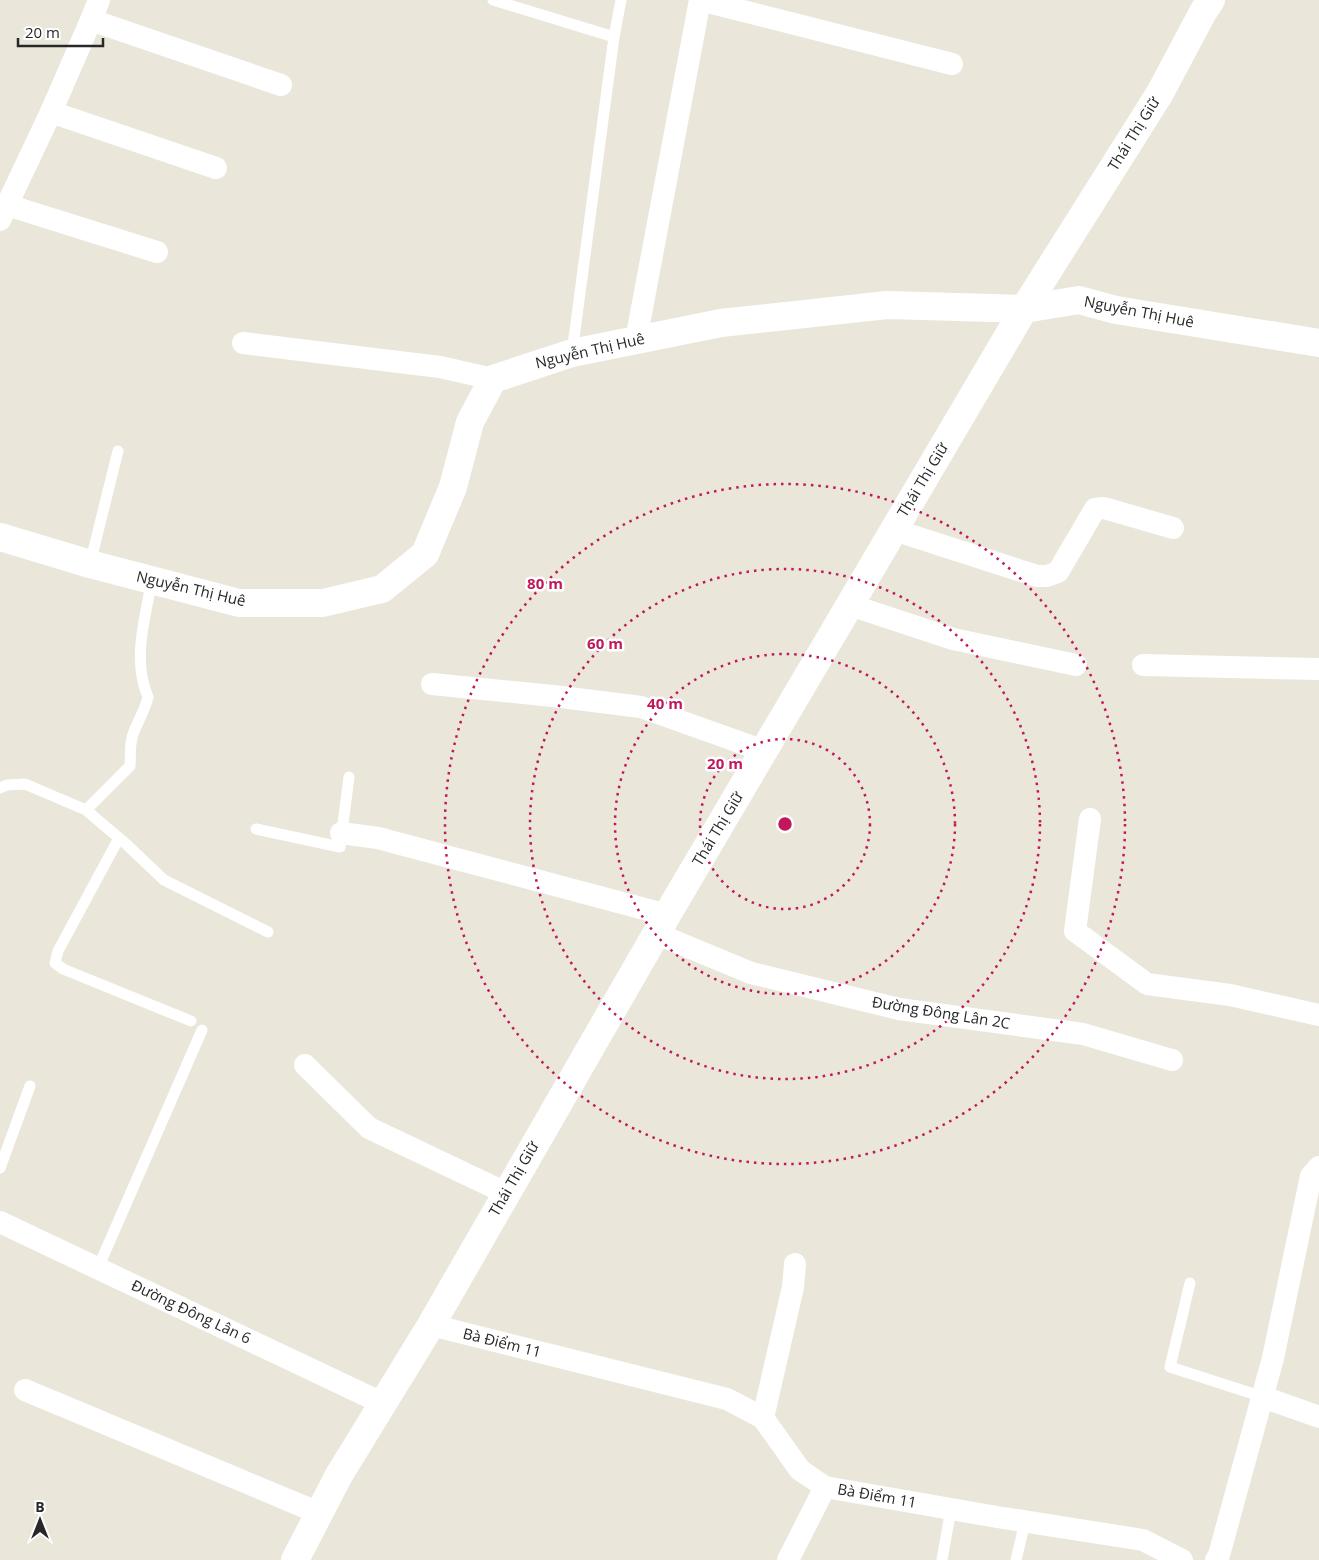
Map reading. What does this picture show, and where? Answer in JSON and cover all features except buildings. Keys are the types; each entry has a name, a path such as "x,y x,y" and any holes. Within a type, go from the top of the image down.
{"street":[{"path":"636,340 700,0 952,64"},
{"name":"Thái Thị Giữ","path":"295,1560 339,1475 431,1325 662,924 1024,309 1160,94 1212,0"},
{"path":"157,252 4,213 51,112 95,10 281,85"},
{"path":"51,112 216,168"},
{"name":"Nguyễn Thị Huê","path":"0,537 90,564 239,603 323,603 382,589 426,554 453,487 470,422 493,379 572,353 721,324 887,305 1024,309 1079,300 1116,310 1319,343"},
{"path":"243,343 440,367 493,379"},
{"path":"894,530 1036,576 1047,576 1058,572 1095,509 1104,508 1173,528"},
{"path":"850,605 953,639 1076,665"},
{"path":"1144,665 1319,669"},
{"path":"432,684 641,707 764,751"},
{"path":"1090,819 1075,931 1147,984 1230,995 1319,1014"},
{"name":"Đường Đông Lân 2C","path":"341,833 378,838 662,924 750,973 899,1009 1084,1034 1172,1060"},
{"path":"304,1065 369,1128 506,1193"},
{"path":"1216,1560 1219,1555 1273,1358 1311,1176 1319,1167"},
{"name":"Đường Đông Lân 6","path":"0,1222 382,1403"},
{"path":"763,1418 793,1287 795,1264"},
{"name":"Bà Điểm 11","path":"431,1325 727,1399 763,1418 800,1470 825,1487 951,1510 1143,1540 1182,1560"},
{"path":"25,1390 319,1513"},
{"path":"1262,1397 1319,1417"},
{"path":"788,1560 825,1487"}],"lane":[{"path":"493,0 614,38"},
{"path":"572,353 614,38 621,0"},
{"path":"90,564 118,451"},
{"path":"86,810 130,766 129,750 148,696 142,683 140,660 152,580"},
{"path":"256,829 340,847 349,778"},
{"path":"0,788 7,784 25,784 86,810 120,838 164,880 268,932"},
{"path":"120,838 58,951 55,963 63,969 191,1021"},
{"path":"98,1268 202,1030"},
{"path":"0,1168 30,1086"},
{"path":"1190,1283 1170,1367 1262,1397"},
{"path":"942,1560 951,1510"},
{"path":"1016,1560 1025,1522"}]}
